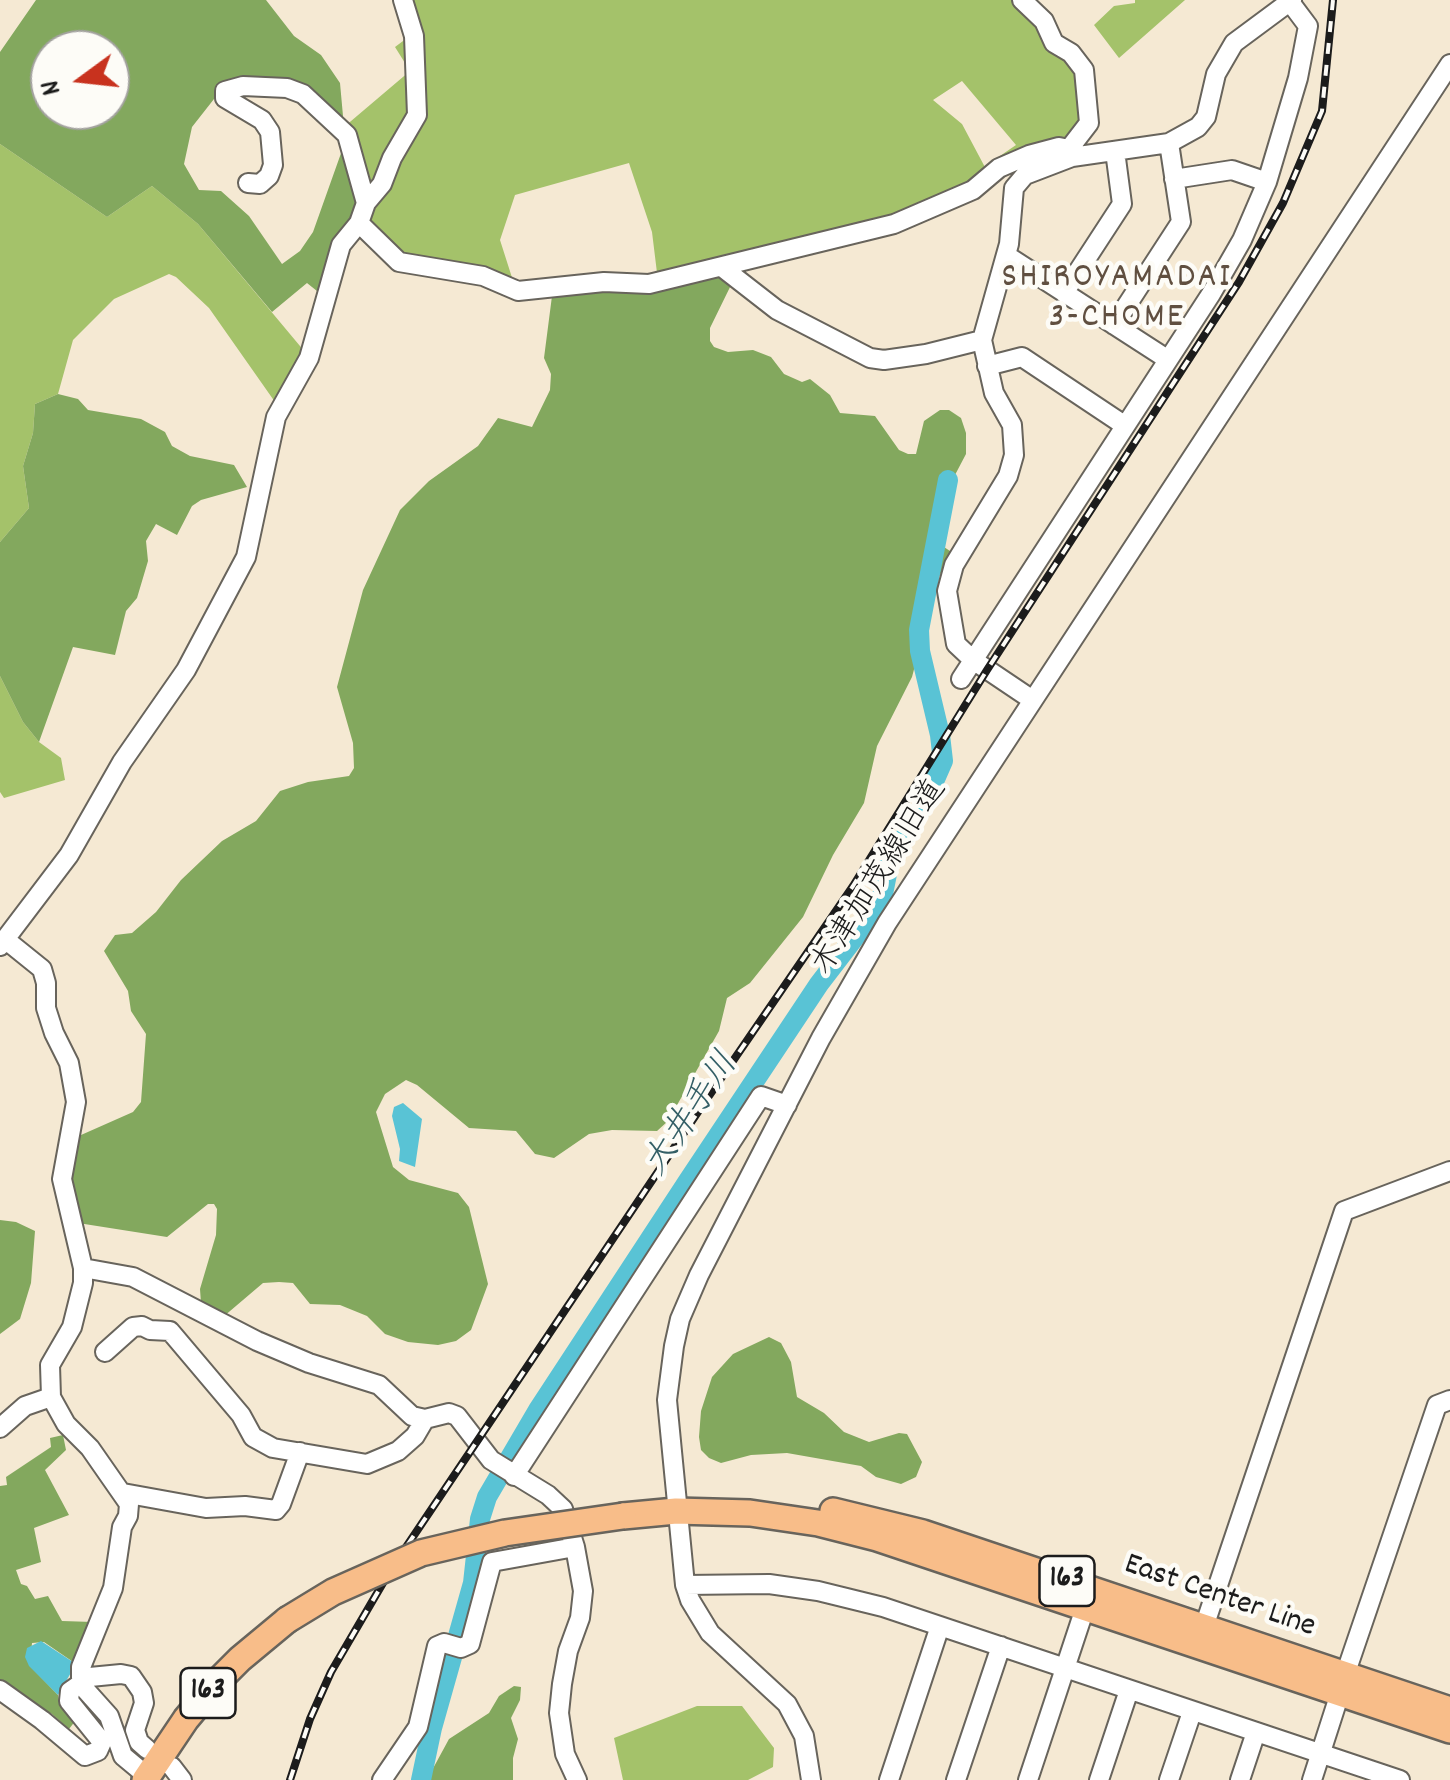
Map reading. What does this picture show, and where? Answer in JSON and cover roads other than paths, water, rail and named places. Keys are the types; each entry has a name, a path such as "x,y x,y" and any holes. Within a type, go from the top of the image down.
{"highway":[{"name":"East Center Line","path":"676,1511 697,1501 742,1501 871,1518 1204,1626 1450,1730"},
{"name":"East Center Line","path":"146,1778 217,1682 287,1620 332,1592 421,1553 505,1533 676,1511 750,1513 818,1523 877,1538 1084,1608 1343,1684 1450,1710"}],"street":[{"path":"146,1778 123,1756 109,1716 88,1694 82,1681 81,1666 113,1588 129,1504 90,1448 66,1424 50,1397 50,1364 72,1327 83,1283 62,1179 76,1102 69,1064 46,1008 42,969 3,943 68,855 122,762 186,670 246,556 276,416 309,358 340,245 359,223 417,115 414,36 403,0"},
{"path":"1022,0 1044,21 1054,44 1071,53 1084,70 1090,123 1071,153"},
{"path":"961,679 973,660 1124,425 1167,359 1242,240 1267,182 1298,78 1308,26 1291,1 1234,43 1213,80 1206,117 1198,127 1168,143 1071,153 1030,172 1017,182 1012,195 1013,224 982,340 994,393 1012,425 1015,445 1008,476 954,566 948,590 956,644 973,660 1031,699"},
{"name":"木津加茂線旧道","path":"685,1584 667,1400 680,1319 699,1275 828,1024 887,923 1450,64"},
{"path":"248,184 260,184 274,165 270,132 262,120 225,98 225,91 243,86 287,88 303,94 347,135 366,204"},
{"path":"1114,325 1181,222 1168,143"},
{"path":"359,223 399,262 483,276 518,291 604,282 649,284 894,224 973,190 1006,164 1058,147 1071,153"},
{"path":"1064,293 1122,204 1115,151"},
{"path":"1174,179 1232,170 1267,182"},
{"path":"1006,255 1167,359"},
{"path":"723,268 777,310 870,358 926,354 982,340"},
{"path":"987,366 1022,357 1124,425"},
{"path":"514,1476 760,1096 787,1105"},
{"path":"1204,1626 1344,1211 1450,1171"},
{"path":"83,1268 133,1277 256,1341 379,1385 412,1416 456,1416 491,1460 548,1494 563,1509 583,1591 580,1618 568,1651 559,1714 565,1754 577,1780"},
{"path":"106,1352 134,1328 170,1331 242,1414 254,1437 274,1448 367,1464 398,1451 415,1436 425,1419"},
{"path":"0,1428 25,1406 50,1397"},
{"path":"1312,1780 1437,1405 1450,1400"},
{"path":"123,1494 206,1508 246,1506 276,1510 282,1504 300,1452"},
{"path":"126,1520 148,1497"},
{"path":"382,1780 418,1727 438,1646 470,1644 492,1562 575,1547"},
{"path":"811,1780 804,1736 787,1704 710,1632 685,1584 769,1584 883,1607 1392,1779"},
{"path":"1028,1780 1084,1608"},
{"path":"890,1780 940,1626"},
{"path":"956,1780 1001,1646"},
{"path":"0,1690 85,1756 98,1750 102,1742 69,1702 70,1691 90,1677 131,1676 139,1683 144,1703 135,1730 139,1742 147,1749"},
{"path":"1099,1780 1129,1690"},
{"path":"1170,1780 1192,1712"},
{"path":"1240,1780 1256,1732"}],"water":[{"path":"403,1103 422,1119 415,1167 399,1161 392,1116 394,1107"},
{"path":"41,1641 76,1664 58,1695 25,1657 27,1648"}],"waterway":[{"name":"大井手川","path":"421,1780 473,1583 480,1519 487,1497 538,1410 688,1181 819,984 862,928 883,894 889,864 925,802 943,761 919,630 948,480"}],"railway":[{"path":"290,1780 331,1672 390,1571 853,886 987,670 1239,282 1283,203 1322,111 1333,0"}],"district":[{"name":"SHIROYAMADAI 3-CHOME","path":"1117,300"}]}
